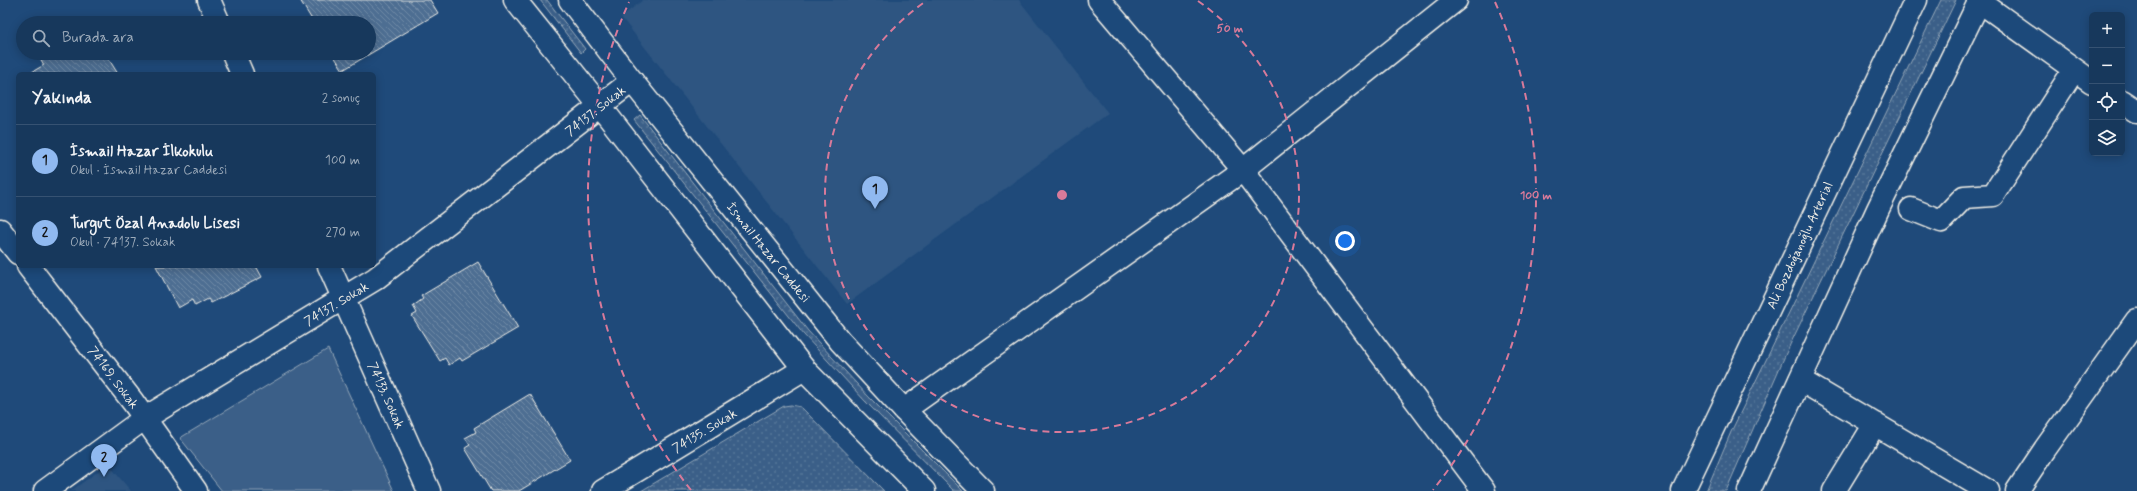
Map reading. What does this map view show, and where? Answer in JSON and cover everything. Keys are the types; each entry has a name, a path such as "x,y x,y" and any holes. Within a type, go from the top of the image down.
{"street":[{"path":"209,0 216,16"},
{"path":"515,0 600,106 804,369 924,491"},
{"name":"İsmail Hazar Caddesi","path":"570,0 632,81 840,341 904,410 983,491"},
{"path":"1099,0 1243,170 1484,491"},
{"path":"904,410 1243,170 1456,0"},
{"path":"1749,491 1878,209 1980,1 2089,80"},
{"name":"Ali Bozdoğanoğlu Arterial","path":"1683,491 1912,2"},
{"path":"235,60 241,72"},
{"path":"1910,209 1941,220 1964,197 1993,196 2074,70"},
{"name":"74137. Sokak","path":"45,491 145,418 375,280 632,81"},
{"path":"2125,103 2137,111"},
{"path":"0,230 16,250"},
{"name":"74169. Sokak","path":"30,268 145,418 196,491"},
{"name":"74133. Sokak","path":"330,268 429,491"},
{"path":"2017,491 2045,449 2135,327"},
{"name":"74135. Sokak","path":"603,491 804,369"},
{"path":"1800,380 1988,491"},
{"path":"1834,491 1875,424"}],"shaded area":[{"path":"540,0 547,0 585,49 581,53"},
{"path":"643,0 1019,0 1108,113 847,304 621,17"},
{"path":"1941,0 1956,0 1787,351 1726,491 1706,491 1731,432"},
{"path":"640,115 808,331 868,396 963,491 954,491 865,401 804,335 634,120"},
{"path":"328,349 394,491 222,491 180,438"},
{"path":"791,405 801,407 884,491 641,491 784,406"},
{"path":"108,464 131,491 71,491"}],"building":[{"path":"300,0 430,0 438,13 376,50 376,16 310,16"},
{"path":"41,60 109,60 117,72 32,72 44,65"},
{"path":"337,60 360,60 343,70"},
{"path":"478,262 518,328 462,361 460,358 449,365 445,358 440,361 412,316 417,313 413,306 423,299 421,296"},
{"path":"157,268 257,268 262,277 211,303 208,299 195,306 192,300 178,308"},
{"path":"530,394 570,460 519,491 491,491 465,448 470,445 465,438 476,432 474,428"}],"place":[{"name":"İsmail Hazar İlkokulu","path":"875,209"},
{"name":"Turgut Özal Anadolu Lisesi","path":"104,477"}]}
